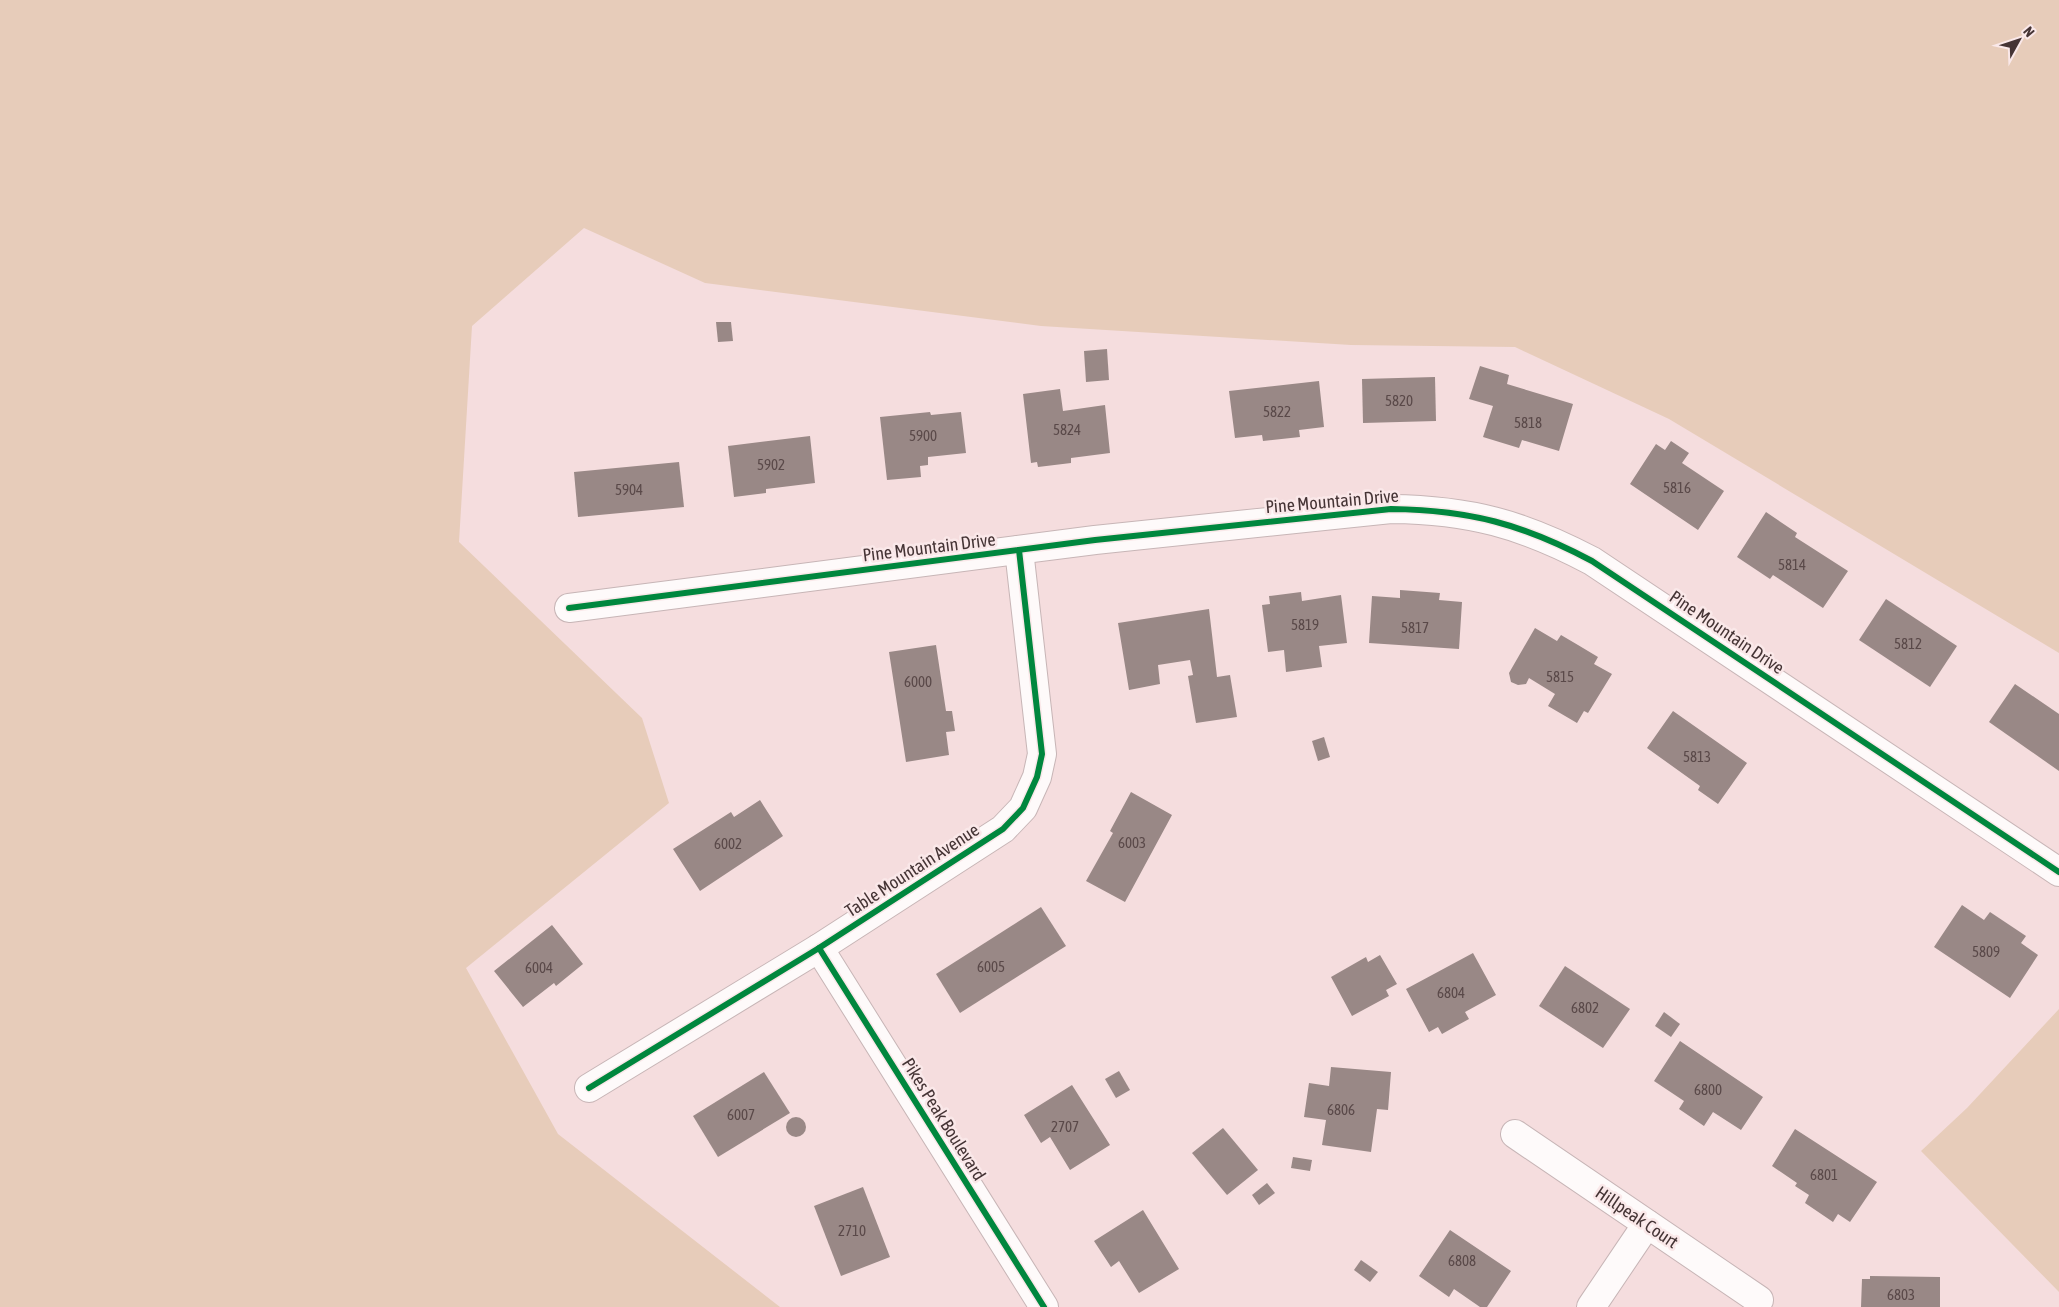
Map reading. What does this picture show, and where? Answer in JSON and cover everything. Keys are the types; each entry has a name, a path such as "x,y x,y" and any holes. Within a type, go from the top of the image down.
{"street":[{"name":"Pine Mountain Drive","path":"569,608 1019,550 1391,509 1434,509 1476,515 1518,526 1557,542 1627,583 2059,872"},
{"name":"Table Mountain Avenue","path":"589,1088 819,948 1003,829 1023,808 1038,777 1042,754 1019,550"},
{"name":"Pikes Peak Boulevard","path":"819,948 1044,1307"},
{"name":"Hillpeak Court","path":"1515,1134 1759,1300"},
{"path":"1591,1307 1647,1224"}],"shaded area":[{"path":"0,0 2059,0 2059,653 1669,419 1515,347 1351,345 1041,326 705,283 584,228 472,326 459,542 642,718 669,803 466,968 558,1134 780,1307 0,1307"},
{"path":"2059,1009 2059,1292 1921,1151 1967,1108"}],"building":[{"path":"716,322 731,322 733,341 718,342"},
{"path":"1107,349 1109,380 1086,382 1084,351"},
{"path":"1480,366 1509,375 1507,384 1573,404 1559,451 1522,440 1519,448 1483,437 1493,406 1469,399"},
{"path":"1435,377 1436,421 1363,423 1362,379"},
{"path":"1319,381 1324,427 1299,430 1300,437 1263,441 1262,435 1235,438 1229,391"},
{"path":"1060,389 1063,411 1105,405 1110,453 1071,458 1071,463 1038,467 1037,462 1031,463 1023,394"},
{"path":"930,412 931,415 961,412 966,453 928,457 928,465 920,466 921,477 887,480 880,417"},
{"path":"810,436 815,483 766,489 766,493 734,497 728,446"},
{"path":"1671,441 1689,453 1682,463 1724,491 1698,530 1630,484 1656,444 1665,450"},
{"path":"679,462 684,507 578,517 574,472"},
{"path":"1766,512 1797,533 1795,537 1848,571 1823,608 1773,575 1770,579 1737,557"},
{"path":"1400,590 1440,593 1439,600 1462,602 1459,649 1369,643 1372,596 1400,598"},
{"path":"1301,592 1302,601 1341,595 1347,643 1319,646 1322,667 1286,672 1284,650 1268,652 1262,605 1270,604 1269,596"},
{"path":"1886,599 1957,646 1930,687 1859,640"},
{"path":"1209,609 1217,677 1230,675 1237,717 1196,723 1188,676 1193,675 1190,660 1158,665 1160,684 1129,690 1118,623"},
{"path":"1535,628 1557,641 1561,635 1578,645 1598,657 1594,664 1612,674 1588,713 1584,711 1577,723 1548,706 1555,694 1529,678 1526,684 1518,685 1511,682 1509,673"},
{"path":"936,645 946,711 952,711 955,731 946,732 949,755 906,762 889,652"},
{"path":"2015,684 2059,714 2059,771 1989,722"},
{"path":"1673,711 1747,763 1718,804 1698,790 1700,786 1647,748"},
{"path":"1324,737 1330,757 1318,761 1312,741"},
{"path":"1131,792 1172,815 1125,902 1086,881 1113,833 1110,831"},
{"path":"760,800 783,836 700,891 673,849 731,812 734,817"},
{"path":"1962,905 1984,920 1990,912 2026,936 2021,943 2038,955 2010,998 1934,947"},
{"path":"1041,907 1066,946 960,1013 936,974"},
{"path":"552,925 583,964 556,986 554,983 523,1007 494,971"},
{"path":"1473,953 1496,995 1465,1012 1469,1019 1442,1034 1438,1027 1429,1032 1406,989"},
{"path":"1380,955 1397,984 1386,990 1389,996 1352,1016 1331,977 1366,957 1368,962"},
{"path":"1565,966 1630,1009 1603,1048 1539,1006"},
{"path":"1664,1012 1680,1024 1671,1037 1655,1026"},
{"path":"1680,1041 1763,1097 1741,1130 1713,1112 1704,1126 1679,1109 1684,1101 1654,1081"},
{"path":"1331,1067 1391,1072 1388,1110 1377,1109 1371,1152 1322,1145 1326,1120 1304,1117 1309,1083 1329,1086"},
{"path":"1119,1071 1130,1090 1116,1098 1105,1079"},
{"path":"764,1072 790,1113 718,1157 693,1116"},
{"path":"1072,1085 1110,1145 1070,1170 1050,1137 1041,1143 1024,1115"},
{"path":"796,1117 803,1120 806,1127 803,1134 796,1137 789,1134 786,1127 789,1120"},
{"path":"1223,1128 1258,1170 1227,1195 1192,1153"},
{"path":"1795,1129 1877,1182 1850,1222 1838,1214 1833,1222 1805,1203 1809,1195 1795,1186 1797,1183 1772,1166"},
{"path":"1293,1157 1312,1160 1310,1171 1291,1168"},
{"path":"1267,1183 1275,1193 1259,1205 1252,1195"},
{"path":"863,1187 890,1257 841,1276 814,1206"},
{"path":"1143,1210 1179,1269 1139,1293 1119,1261 1111,1267 1094,1241"},
{"path":"1450,1230 1511,1271 1487,1307 1480,1307 1454,1289 1449,1297 1419,1276"},
{"path":"1361,1260 1378,1272 1370,1282 1354,1270"},
{"path":"1870,1276 1940,1277 1940,1307 1861,1307 1862,1279 1870,1279"}],"cycle path":[{"path":"569,608 1095,540 1391,509 1446,512 1471,516 1542,537 1592,561 2059,872"},
{"path":"589,1088 819,948 1003,829 1023,808 1037,777 1042,754 1019,550"},
{"path":"819,948 1044,1307"}]}
